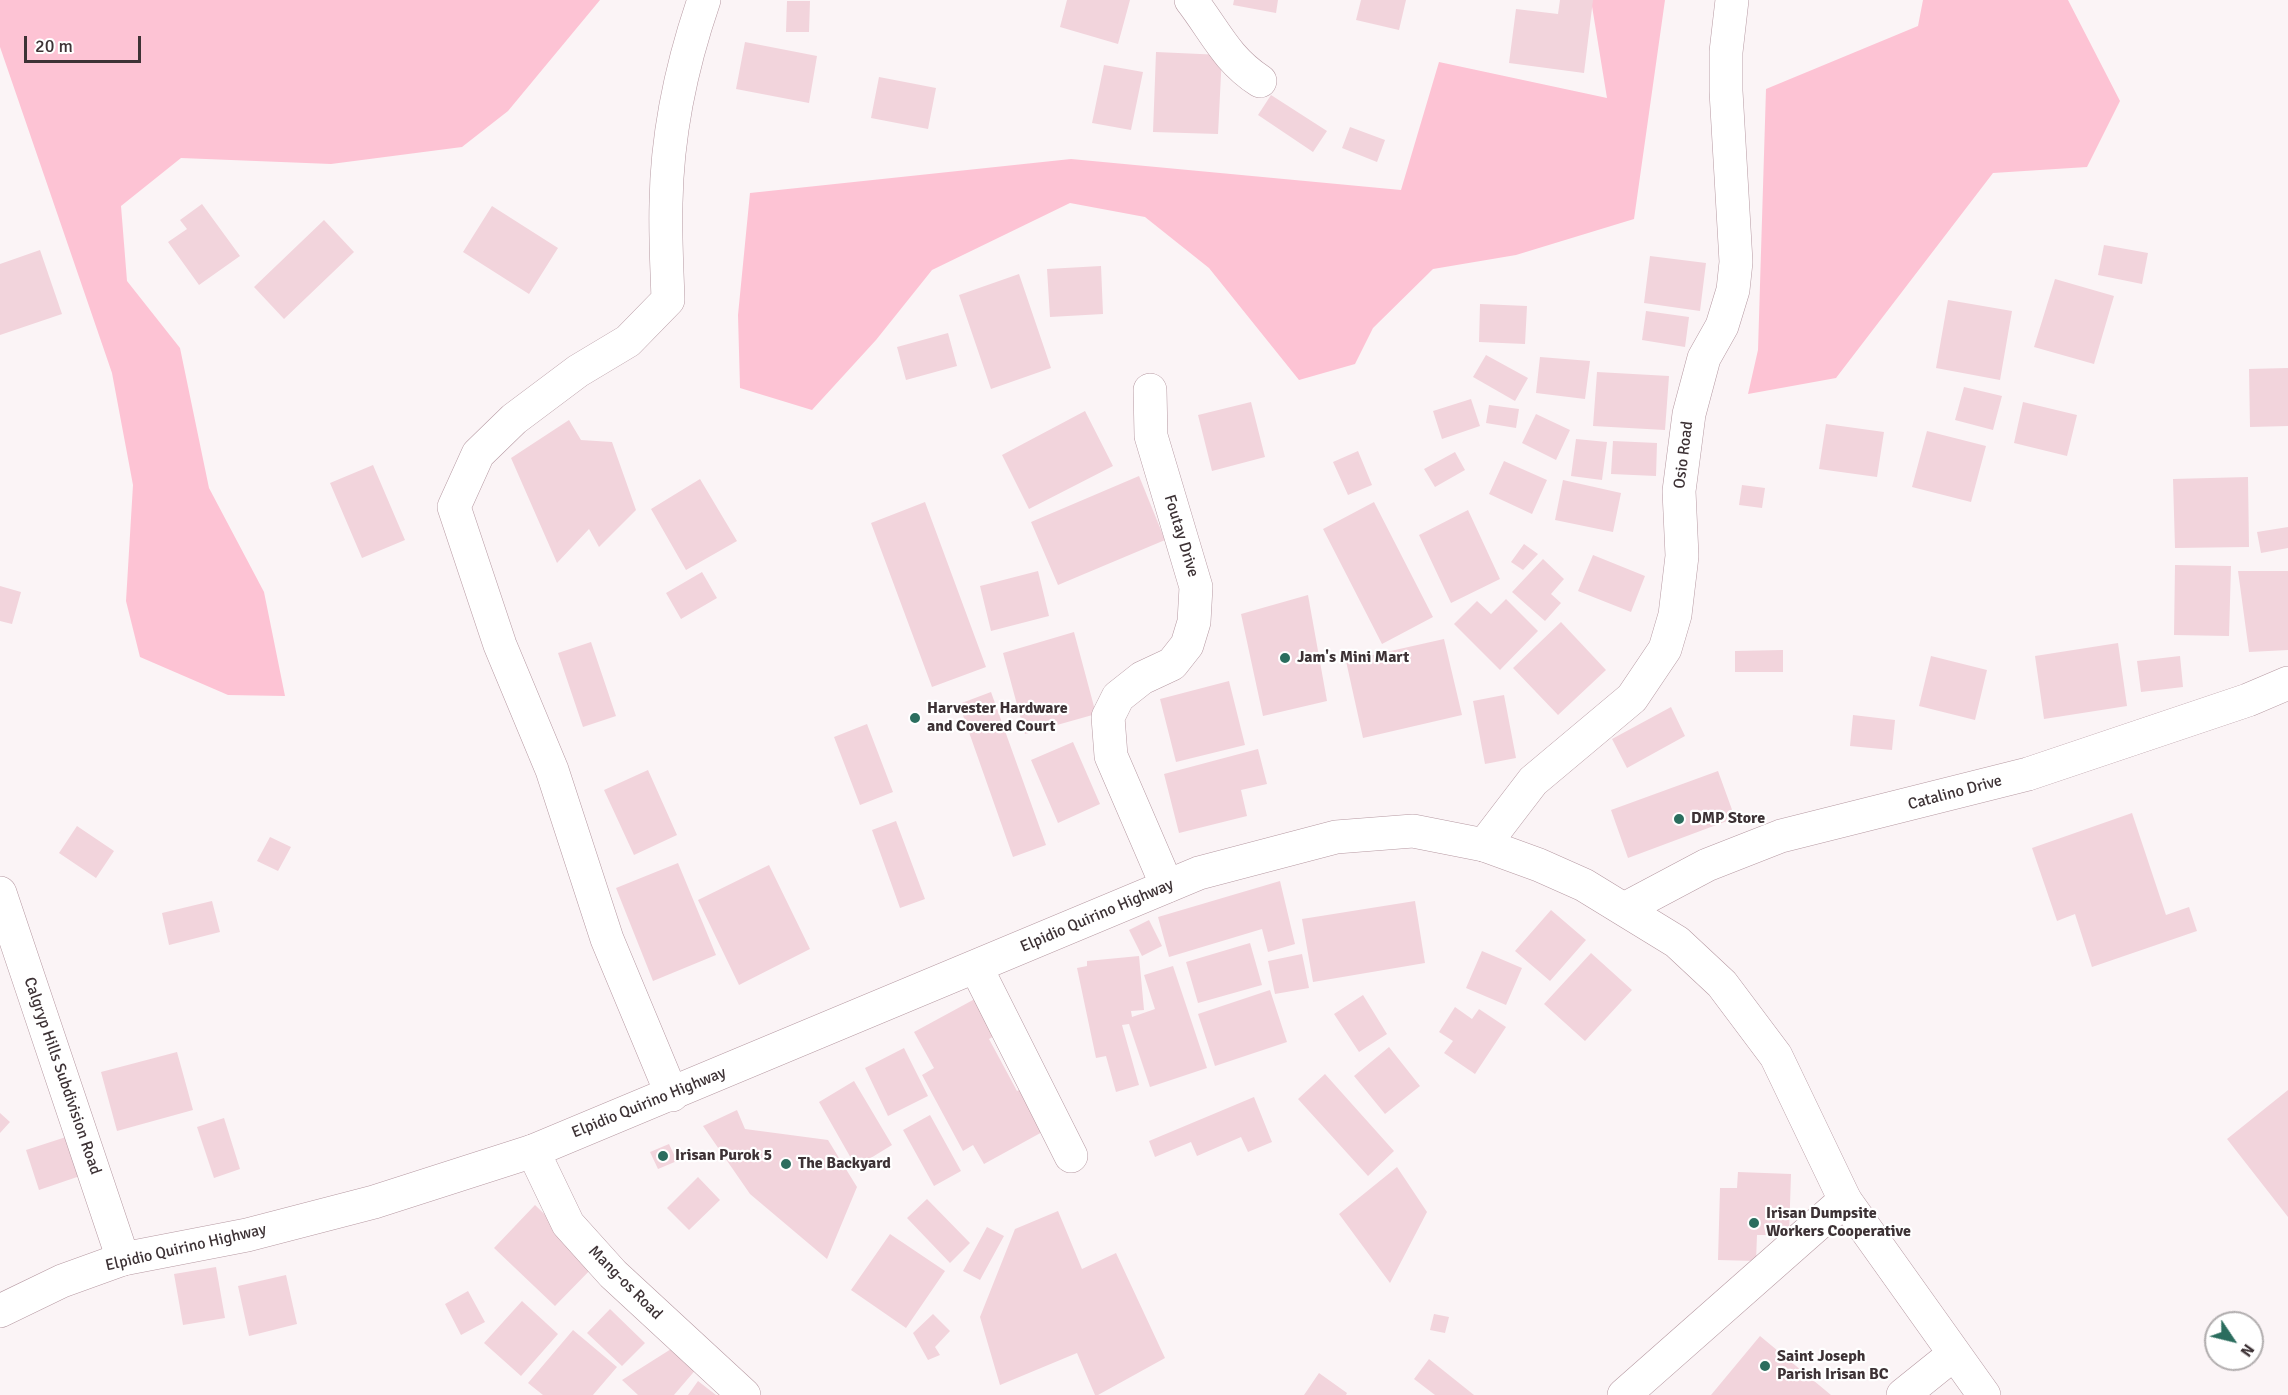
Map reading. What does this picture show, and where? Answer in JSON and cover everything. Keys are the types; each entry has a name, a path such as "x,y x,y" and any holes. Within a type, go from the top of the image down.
{"main road":[{"path":"672,1095 607,939 552,770 500,645 454,507 478,454 514,419 569,378 627,341 668,300 666,202 675,112 695,25 704,0"},
{"path":"1191,0 1220,44 1241,69 1260,81"},
{"name":"Osio Road","path":"1484,845 1533,781 1632,698 1665,650 1675,615 1682,556 1679,491 1689,414 1704,358 1722,326 1733,290 1736,262 1726,91 1726,52 1732,0"},
{"name":"Foutay Drive","path":"1150,390 1151,436 1196,586 1194,622 1187,645 1172,664 1142,678 1118,697 1108,717 1112,756 1167,886"},
{"name":"Catalino Drive","path":"1626,909 1707,865 1781,836 2028,774 2248,700 2288,683"},
{"name":"Elpidio Quirino Highway","path":"0,1311 62,1281 123,1259 247,1235 374,1202 533,1151 672,1095 1199,873 1336,837 1413,831 1484,845 1539,865 1626,909 1677,942 1722,984 1776,1056 1845,1200 1984,1395"},
{"name":"Calgryp Hills Subdivision Road","path":"0,893 123,1259"},
{"path":"976,967 1071,1156"},
{"name":"Mang-os Road","path":"533,1151 568,1224 613,1274 744,1395"},
{"path":"1624,1395 1845,1200"},
{"path":"1903,1395 1954,1354"}],"shaded area":[{"path":"0,0 600,0 508,111 462,147 331,164 181,158 121,206 127,281 180,348 209,488 264,592 285,696 228,695 140,657 126,601 133,485 112,373 0,47"},
{"path":"1591,0 1665,0 1634,219 1516,255 1433,269 1373,328 1355,364 1299,380 1209,268 1145,217 1070,203 932,270 876,340 812,410 740,388 738,315 750,193 1071,159 1401,190 1439,62 1607,98"},
{"path":"1923,0 2068,0 2120,101 2087,167 1993,173 1836,378 1748,394 1758,350 1766,89 1918,26"}],"building":[{"path":"1067,0 1130,0 1118,44 1060,27"},
{"path":"1234,0 1278,0 1276,13 1233,5"},
{"path":"1361,0 1406,0 1399,30 1356,20"},
{"path":"1560,0 1593,0 1584,73 1509,63 1516,9 1558,14"},
{"path":"787,1 810,1 809,32 786,32"},
{"path":"745,42 817,56 809,103 736,89"},
{"path":"1156,52 1222,55 1218,134 1153,132"},
{"path":"1104,65 1143,72 1131,130 1092,123"},
{"path":"879,77 936,88 928,129 871,118"},
{"path":"1271,95 1327,131 1313,152 1258,115"},
{"path":"1350,127 1385,140 1377,162 1342,148"},
{"path":"202,204 240,256 199,285 168,242 187,229 180,220"},
{"path":"492,206 558,248 529,294 463,252"},
{"path":"324,220 354,252 284,319 254,287"},
{"path":"2104,245 2148,253 2142,284 2098,275"},
{"path":"40,250 62,314 0,335 0,264"},
{"path":"1650,256 1706,263 1700,311 1644,303"},
{"path":"1101,266 1103,314 1050,317 1047,269"},
{"path":"1019,274 1051,368 991,389 959,295"},
{"path":"2055,279 2114,296 2094,364 2034,347"},
{"path":"1948,300 2012,311 2000,380 1936,368"},
{"path":"1480,304 1527,306 1525,344 1479,342"},
{"path":"1646,311 1689,317 1685,347 1642,340"},
{"path":"948,333 957,366 906,380 897,347"},
{"path":"1486,355 1528,378 1515,401 1473,377"},
{"path":"1540,357 1590,361 1585,399 1536,393"},
{"path":"2288,368 2288,426 2250,427 2249,369"},
{"path":"1597,372 1669,376 1665,430 1593,426"},
{"path":"1964,387 2002,396 1993,430 1955,420"},
{"path":"1471,399 1480,426 1442,439 1433,411"},
{"path":"1251,402 1265,457 1212,471 1198,415"},
{"path":"2023,402 2077,415 2067,456 2014,443"},
{"path":"1489,405 1519,409 1516,428 1486,423"},
{"path":"1085,411 1113,466 1029,509 1002,455"},
{"path":"1536,414 1570,430 1556,460 1522,443"},
{"path":"569,420 581,440 612,442 636,510 599,547 589,529 557,563 511,458"},
{"path":"1826,424 1884,432 1877,477 1819,469"},
{"path":"1927,431 1986,446 1971,502 1912,487"},
{"path":"1576,439 1607,442 1602,480 1571,476"},
{"path":"1613,441 1657,443 1656,476 1611,474"},
{"path":"1358,451 1372,485 1348,495 1333,462"},
{"path":"1455,452 1465,470 1435,487 1424,469"},
{"path":"1504,461 1547,480 1532,514 1489,494"},
{"path":"373,465 405,540 362,558 330,483"},
{"path":"1139,476 1165,540 1058,585 1031,522"},
{"path":"2248,477 2249,547 2175,548 2173,479"},
{"path":"700,479 737,541 686,570 651,509"},
{"path":"1563,480 1621,493 1613,532 1555,520"},
{"path":"1742,485 1765,488 1762,508 1739,505"},
{"path":"925,502 986,667 932,687 871,523"},
{"path":"1374,502 1433,617 1382,644 1323,529"},
{"path":"1468,510 1500,579 1451,603 1419,535"},
{"path":"2288,527 2288,548 2261,553 2257,532"},
{"path":"1524,544 1538,554 1523,570 1511,562"},
{"path":"1593,555 1645,576 1631,612 1578,591"},
{"path":"1543,559 1564,579 1551,594 1561,603 1545,621 1512,592"},
{"path":"2175,565 2231,566 2229,636 2174,635"},
{"path":"1038,571 1049,616 991,631 980,586"},
{"path":"2238,571 2288,571 2288,650 2249,652"},
{"path":"702,572 717,598 681,619 666,593"},
{"path":"0,586 21,592 12,624 0,621"},
{"name":"Jam's Mini Mart","path":"1308,595 1327,701 1263,716 1241,614"},
{"path":"1506,599 1538,631 1500,670 1454,624 1477,601 1491,614"},
{"path":"1561,622 1606,670 1558,715 1513,668"},
{"path":"1074,632 1096,714 1025,734 1003,653"},
{"path":"1444,639 1462,715 1363,738 1346,661"},
{"path":"591,642 616,716 583,727 558,653"},
{"path":"2118,643 2127,706 2044,719 2035,656"},
{"path":"1783,650 1783,672 1735,672 1735,651"},
{"path":"1931,656 1987,670 1975,720 1919,706"},
{"path":"2180,656 2183,687 2141,692 2137,661"},
{"path":"1229,681 1245,745 1176,762 1160,699"},
{"path":"991,692 1046,845 1013,857 959,704"},
{"path":"1504,695 1516,758 1485,764 1473,701"},
{"path":"1671,707 1685,736 1627,768 1612,739"},
{"path":"1853,715 1895,720 1892,750 1850,746"},
{"path":"867,724 893,792 860,805 834,737"},
{"path":"1073,742 1100,804 1058,823 1031,760"},
{"path":"1258,749 1267,784 1241,790 1247,816 1179,833 1164,774"},
{"path":"648,770 677,835 634,855 604,790"},
{"path":"1718,771 1735,818 1628,858 1611,810"},
{"path":"2132,813 2166,915 2189,907 2197,931 2092,967 2075,914 2057,921 2032,848"},
{"path":"896,821 925,899 900,908 872,830"},
{"path":"77,826 114,851 96,878 59,853"},
{"path":"270,837 291,847 278,871 257,861"},
{"path":"678,863 716,955 653,981 616,888"},
{"path":"769,865 810,949 739,985 698,900"},
{"path":"1280,881 1295,944 1268,952 1262,929 1169,957 1158,917"},
{"path":"212,901 220,932 169,945 162,913"},
{"path":"1415,901 1425,963 1313,982 1302,919"},
{"path":"1551,910 1586,940 1550,981 1515,951"},
{"path":"1149,920 1162,946 1142,956 1129,930"},
{"path":"1250,943 1262,985 1198,1003 1186,962"},
{"path":"1482,951 1522,968 1506,1005 1466,988"},
{"path":"1591,953 1632,990 1585,1041 1544,1004"},
{"path":"1302,954 1309,988 1275,994 1268,961"},
{"path":"1139,956 1144,1010 1131,1011 1132,1017 1155,1009 1144,975 1173,966 1207,1068 1150,1087 1129,1024 1122,1025 1139,1085 1116,1092 1106,1056 1096,1058 1077,968 1087,966 1087,961"},
{"path":"1270,990 1287,1042 1215,1066 1198,1014"},
{"path":"984,994 1004,1030 989,1039 1017,1091 1032,1083 1055,1125 984,1164 973,1145 963,1151 922,1075 934,1068 914,1032"},
{"path":"1363,995 1387,1034 1359,1052 1334,1014"},
{"path":"1455,1007 1472,1019 1479,1009 1506,1027 1475,1074 1444,1053 1453,1041 1439,1032"},
{"path":"1389,1047 1420,1086 1385,1114 1354,1076"},
{"path":"904,1048 928,1096 888,1116 865,1068"},
{"path":"177,1052 193,1110 117,1131 101,1072"},
{"path":"1325,1074 1394,1151 1368,1176 1298,1099"},
{"path":"854,1081 892,1145 856,1167 819,1102"},
{"path":"2288,1090 2288,1217 2227,1139"},
{"path":"1254,1097 1272,1142 1248,1152 1241,1137 1197,1156 1191,1142 1155,1157 1149,1141"},
{"name":"The Backyard","path":"737,1110 745,1129 828,1140 857,1187 827,1259 750,1194 703,1126"},
{"path":"0,1113 10,1122 0,1133"},
{"path":"930,1115 961,1171 934,1186 903,1130"},
{"path":"224,1118 240,1169 214,1178 197,1127"},
{"path":"66,1137 80,1176 39,1190 26,1150"},
{"name":"Irisan Purok 5","path":"669,1144 677,1161 658,1169 650,1152"},
{"path":"1397,1167 1427,1212 1390,1283 1339,1214"},
{"name":"Irisan Dumpsite Workers Cooperative","path":"1738,1172 1791,1174 1789,1235 1757,1235 1756,1261 1718,1260 1720,1188 1737,1188"},
{"path":"698,1177 720,1200 689,1230 667,1208"},
{"path":"927,1199 970,1243 950,1263 907,1218"},
{"path":"535,1205 596,1264 555,1306 494,1248"},
{"path":"1058,1211 1082,1269 1116,1253 1165,1358 1098,1395 1095,1395 1077,1353 1000,1385 980,1317 1015,1229"},
{"path":"987,1227 1004,1236 980,1280 963,1271"},
{"path":"890,1234 945,1271 906,1328 851,1290"},
{"path":"216,1267 225,1318 183,1325 174,1274"},
{"path":"286,1275 297,1324 249,1336 238,1286"},
{"path":"468,1291 485,1322 461,1335 445,1304"},
{"path":"522,1301 558,1334 521,1376 484,1343"},
{"path":"610,1309 645,1343 622,1366 587,1333"},
{"path":"933,1314 950,1331 935,1347 940,1355 928,1360 913,1333"},
{"path":"1434,1314 1449,1317 1445,1333 1430,1330"},
{"path":"573,1330 617,1367 593,1395 543,1395 528,1383"},
{"name":"Saint Joseph Parish Irisan BC","path":"1760,1336 1831,1395 1711,1395"},
{"path":"679,1344 698,1367 674,1395 638,1395 622,1380"},
{"path":"1429,1359 1474,1395 1435,1395 1414,1379"},
{"path":"1319,1373 1347,1393 1346,1395 1304,1395"},
{"path":"698,1381 716,1395 688,1395"}],"place":[{"name":"Jam's Mini Mart","path":"1285,658"},
{"name":"Harvester Hardware and Covered Court","path":"915,718"},
{"name":"DMP Store","path":"1679,819"},
{"name":"Irisan Purok 5","path":"663,1156"},
{"name":"The Backyard","path":"786,1164"},
{"name":"Irisan Dumpsite Workers Cooperative","path":"1754,1223"},
{"name":"Saint Joseph Parish Irisan BC","path":"1765,1366"}]}
